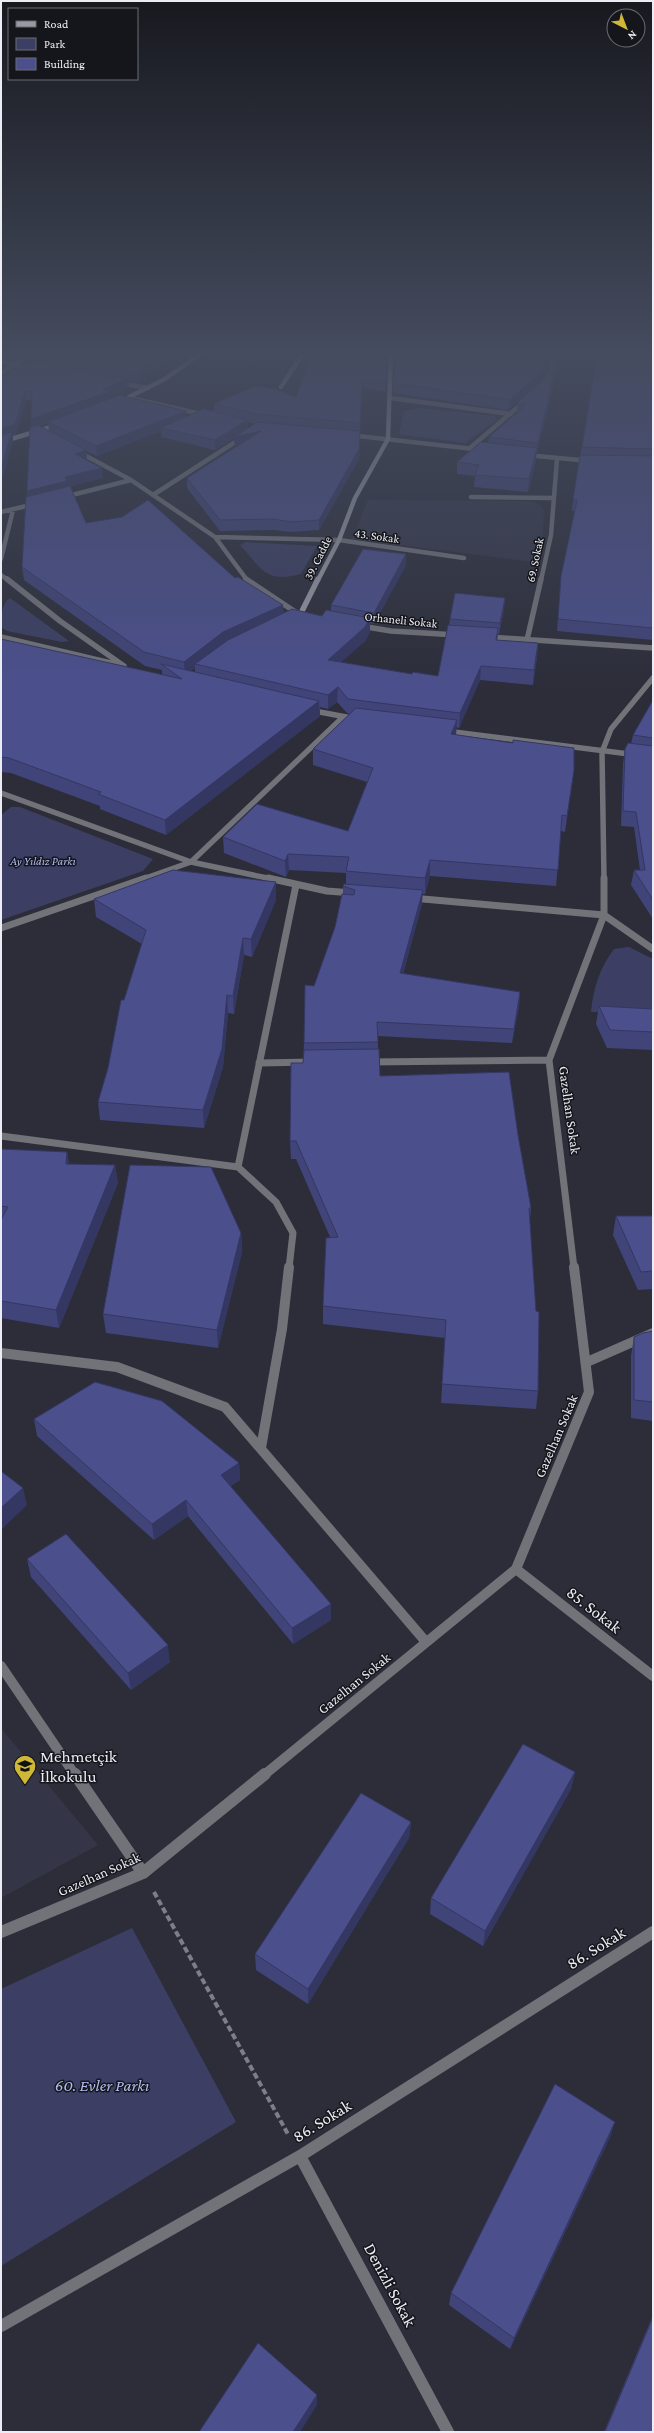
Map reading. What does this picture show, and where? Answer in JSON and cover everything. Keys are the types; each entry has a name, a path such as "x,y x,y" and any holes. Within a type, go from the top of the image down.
{"street":[{"path":"101,464 131,480 215,537 248,582 300,615 307,617"},
{"path":"153,495 202,464"},
{"name":"39. Cadde","path":"300,615 339,540 355,498 374,464"},
{"name":"69. Sokak","path":"528,640 551,535 557,464"},
{"path":"57,499 131,480"},
{"path":"471,497 554,498"},
{"path":"1,512 42,503"},
{"path":"1,559 13,510"},
{"name":"43. Sokak","path":"215,537 339,540 464,558"},
{"path":"1,575 60,621 124,666"},
{"path":"293,618 300,615"},
{"name":"Orhaneli Sokak","path":"353,624 391,631 467,636"},
{"path":"1,637 131,668"},
{"path":"482,637 653,648"},
{"name":"Gazelhan Sokak","path":"1,1932 143,1872 516,1570 589,1392 587,1362 549,1060 604,915 602,752 611,729 653,678"},
{"path":"299,707 343,717 366,720"},
{"path":"1,928 75,904 191,862 343,717"},
{"path":"437,730 602,752 653,757"},
{"path":"1,793 191,862 327,891 358,894"},
{"path":"238,1167 296,885"},
{"path":"406,898 604,915 653,949"},
{"path":"361,1062 549,1060"},
{"path":"259,1063 322,1062"},
{"path":"1,1136 238,1167 276,1202 293,1233 282,1329 261,1448"},
{"path":"587,1362 653,1333"},
{"path":"1,1353 117,1367 226,1407 426,1642"},
{"name":"85. Sokak","path":"516,1570 653,1676"},
{"path":"1,1666 143,1872"},
{"name":"86. Sokak","path":"1,2326 300,2156 653,1932"},
{"name":"Denizli Sokak","path":"300,2156 448,2432"}],"path":[{"path":"143,1872 300,2156"}],"shaded area":[{"path":"368,500 532,501 539,504 544,510 543,536 533,562 352,539"},
{"name":"Mehmetçik İlkokulu","path":"1,1728 98,1845 1,1898"}],"green space":[{"path":"246,542 317,546 301,574 280,577 272,575 260,568 240,545"},
{"path":"10,598 69,641 62,642 7,631 1,627 3,607"},
{"name":"Ay Yıldız Parkı","path":"11,807 20,807 153,859 143,871 1,920 1,815"},
{"path":"629,947 653,959 653,1013 591,1012 595,987 609,956 614,949"},
{"name":"60. Evler Parkı","path":"132,1928 236,2122 1,2266 1,1989"}],"building":[{"path":"28,464 93,464 102,468 65,477 67,481 27,491"},
{"path":"210,464 351,464 319,520 291,522 274,519 220,520 187,478"},
{"path":"468,464 533,464 529,479 475,475 479,465"},
{"path":"579,464 653,464 653,628 558,619 561,576 577,500 573,500"},
{"path":"70,486 86,523 122,517 148,500 235,578 238,577 283,605 223,632 184,662 144,652 22,567 26,497"},
{"path":"363,549 406,554 374,613 331,605"},
{"path":"455,593 505,598 500,623 450,619"},
{"path":"292,609 322,616 326,610 370,618 365,627 328,660 412,674 413,672 438,676 448,625 498,628 496,640 538,643 534,670 481,666 460,713 348,699 338,687 328,695 195,664 228,640"},
{"path":"1,639 182,679 161,664 319,701 165,820 98,794 101,792 9,758 1,757"},
{"path":"653,700 653,738 633,735"},
{"path":"356,708 457,720 451,734 513,743 513,740 574,748 574,770 567,816 562,815 558,870 430,860 425,878 346,871 349,857 288,854 285,861 223,837 257,804 348,831 373,768 313,749"},
{"path":"628,743 653,746 653,900 634,870 645,870 636,812 623,811 625,749"},
{"path":"173,870 276,882 251,939 243,938 233,996 227,995 222,1049 203,1110 98,1102 108,1068 121,1000 124,1000 146,930 94,899"},
{"path":"344,884 423,890 400,973 520,992 514,1029 377,1022 378,1042 304,1043 305,985 314,986 335,927 342,894 354,895 355,890 343,886"},
{"path":"599,1006 653,1009 653,1032 610,1030"},
{"path":"379,1049 380,1076 509,1072 531,1208 529,1208 536,1311 539,1312 538,1391 442,1384 446,1320 323,1306 326,1238 338,1237 296,1141 290,1141 291,1063 303,1063 304,1050"},
{"path":"1,1149 67,1152 66,1164 115,1165 56,1310 1,1301 1,1220 8,1207 1,1206"},
{"path":"130,1165 211,1167 241,1233 217,1330 103,1314"},
{"path":"616,1216 653,1216 653,1271 641,1272"},
{"path":"653,1331 653,1402 634,1400 634,1337"},
{"path":"95,1382 162,1401 239,1463 221,1475 331,1604 292,1628 186,1500 152,1524 34,1419"},
{"path":"1,1471 23,1488 1,1508"},
{"path":"66,1534 168,1645 128,1673 27,1559"},
{"path":"523,1744 575,1772 485,1931 431,1898"},
{"path":"361,1793 411,1822 308,1989 255,1954"},
{"path":"555,2084 615,2122 514,2338 451,2293"},
{"path":"653,2317 653,2432 605,2432"},
{"path":"258,2343 317,2395 293,2432 199,2432"}],"place":[{"name":"Mehmetçik İlkokulu","path":"25,1786"}]}
